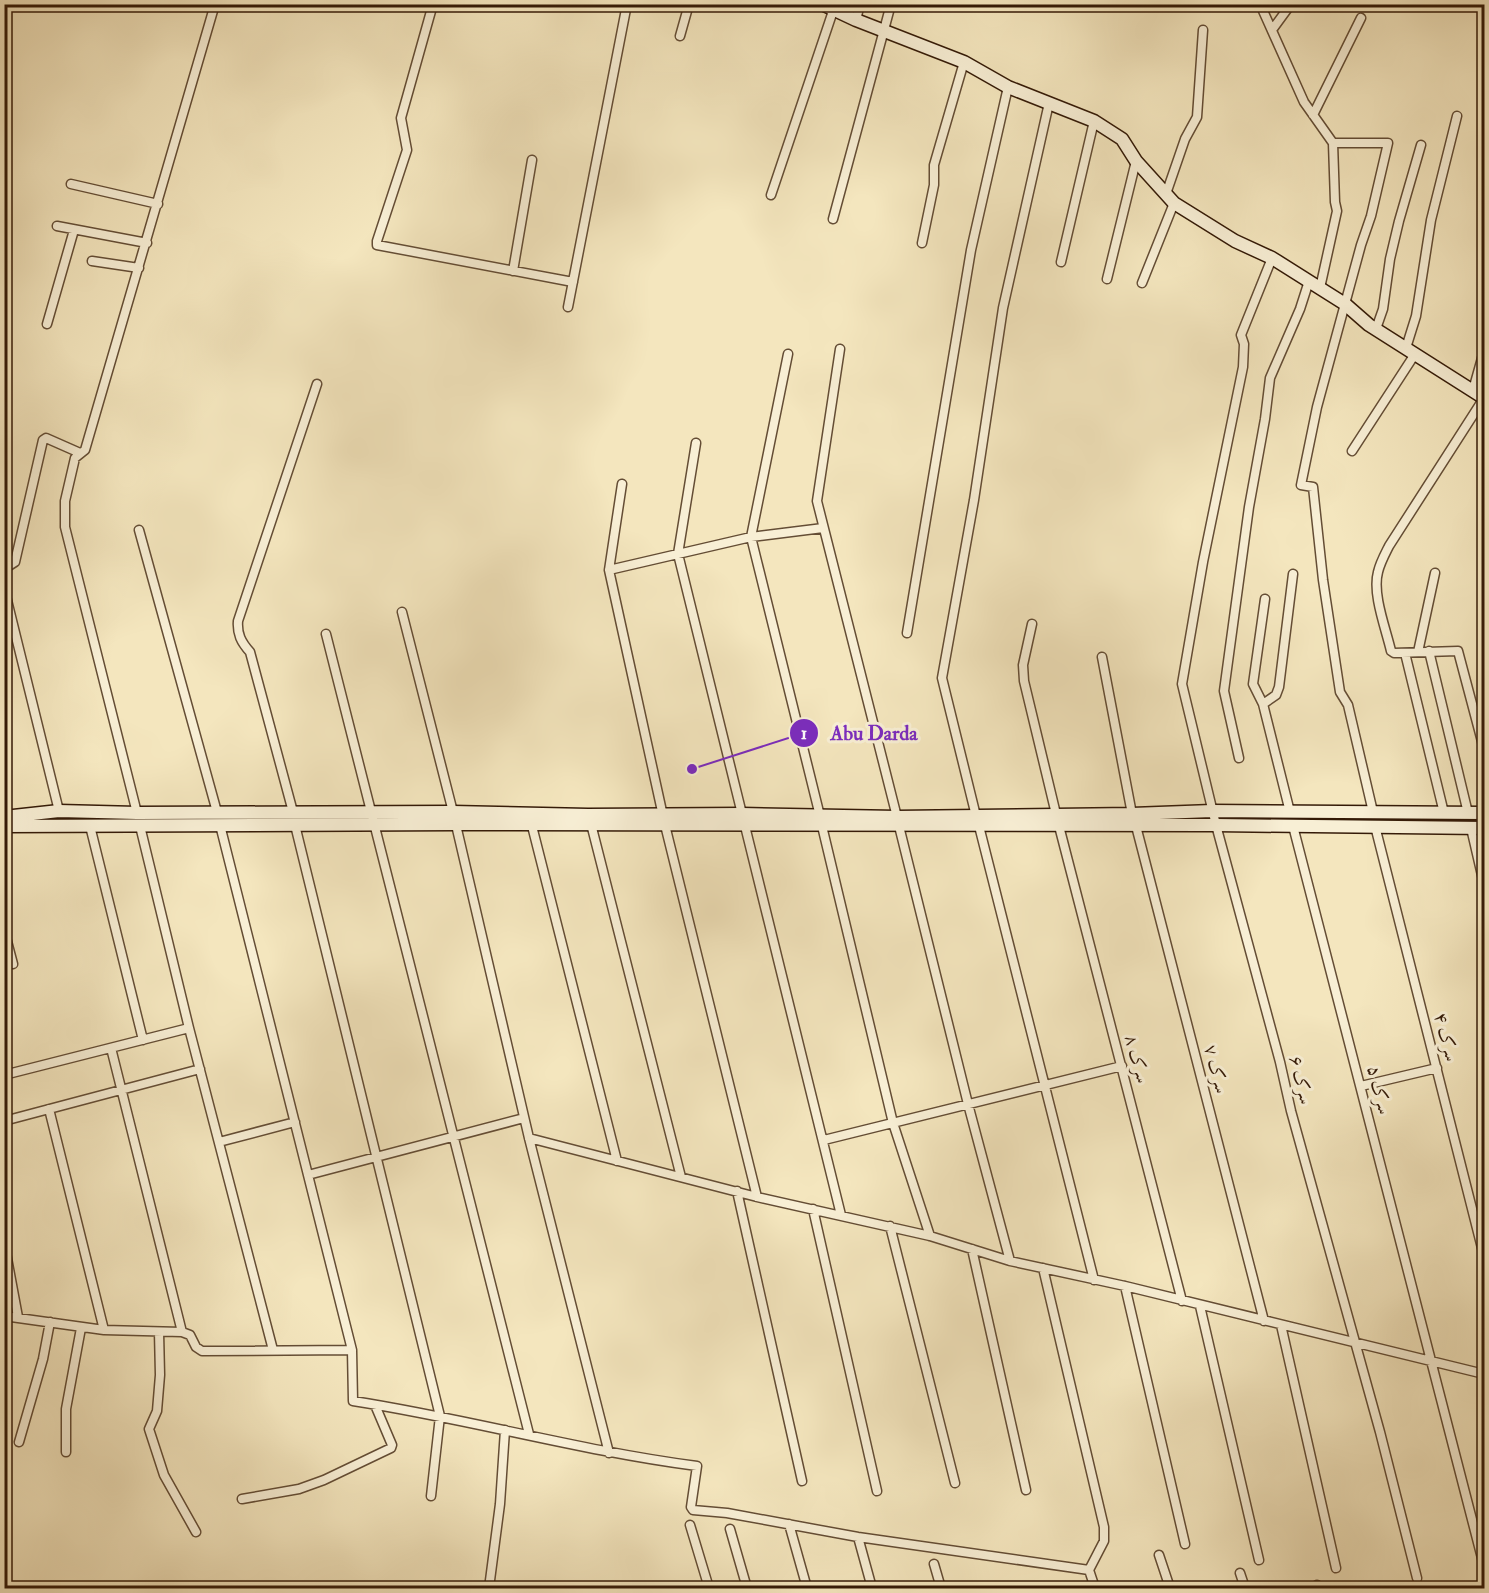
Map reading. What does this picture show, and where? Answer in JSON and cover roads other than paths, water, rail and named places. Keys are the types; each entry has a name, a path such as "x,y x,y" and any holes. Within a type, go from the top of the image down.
{"street":[{"path":"137,813 65,527 65,501 75,458 85,450 215,4"},
{"path":"433,4 401,118 407,150 377,245 573,282"},
{"path":"568,307 627,4"},
{"path":"680,36 689,4"},
{"path":"856,20 860,4"},
{"path":"833,219 891,4"},
{"path":"1260,4 1304,102 1333,143 1337,211 1320,288"},
{"path":"1272,30 1291,4"},
{"path":"771,195 828,8 964,62 1008,87 1094,121 1122,139 1136,161 1170,198 1235,241 1272,258 1320,288 1345,304 1376,329 1484,398 1389,546 1378,571 1378,595 1391,651 1394,653 1458,651 1485,749"},
{"path":"1313,115 1361,18"},
{"path":"1142,283 1170,198 1185,139 1197,117 1203,30"},
{"path":"922,243 934,185 934,165 964,62"},
{"path":"907,633 971,250 1008,87"},
{"path":"1049,103 1003,308 974,500 942,678 1043,1086 1094,1280"},
{"path":"1352,451 1411,351 1431,220 1457,116"},
{"path":"1060,262 1094,121"},
{"path":"1333,143 1388,142 1371,216 1317,407 1301,485 1313,487 1323,580 1340,692 1348,705 1373,812"},
{"path":"1376,329 1383,309 1390,259 1399,221 1422,144"},
{"path":"513,271 532,160"},
{"path":"1107,279 1136,161"},
{"path":"71,184 158,204"},
{"path":"57,226 147,243"},
{"path":"47,324 74,230"},
{"name":"سرک ۶","path":"1272,258 1241,335 1244,344 1243,367 1203,562 1182,684 1212,811 1380,1432 1417,1578"},
{"path":"92,261 139,268"},
{"path":"1239,758 1224,691 1249,507 1270,378 1300,309 1309,281"},
{"path":"840,349 817,501 968,1104 1010,1261"},
{"path":"1473,390 1485,351"},
{"path":"788,354 751,537 893,1123 930,1236"},
{"path":"293,812 250,652 241,642 237,630 238,621 317,384"},
{"path":"4,569 15,562 43,440 46,438 80,453"},
{"path":"696,443 678,554 841,1215"},
{"path":"622,484 609,570 664,820 758,1197"},
{"path":"609,570 751,537 823,528"},
{"path":"139,530 217,813"},
{"path":"1418,652 1435,573"},
{"path":"1263,704 1276,695 1279,687 1293,574"},
{"path":"4,588 59,811"},
{"path":"1265,599 1253,684 1263,704 1290,812"},
{"path":"402,612 454,818 524,1118 609,1453"},
{"name":"سرک ۸","path":"1032,624 1023,665 1024,681 1182,1301"},
{"path":"326,634 529,1434"},
{"path":"1429,651 1468,813"},
{"path":"1405,653 1444,813"},
{"name":"سرک ۷","path":"1102,657 1134,820 1264,1321"},
{"path":"4,817 59,811 293,812 373,819"},
{"path":"1134,820 1212,811 1485,813"},
{"path":"4,826 295,825 373,819 454,818 898,822 1134,820 1216,825 1485,828"},
{"path":"530,819 617,1161"},
{"path":"590,820 681,1177"},
{"path":"220,825 352,1350 352,1401 529,1434 609,1453 697,1466 691,1507 693,1510 858,1537 1089,1570"},
{"path":"295,825 440,1416 431,1496"},
{"path":"90,826 143,1040"},
{"path":"140,826 189,1028 273,1350"},
{"name":"سرک ۵","path":"1293,826 1485,1566"},
{"name":"سرک ۴","path":"1375,826 1485,1256"},
{"path":"1471,828 1485,884"},
{"path":"4,930 13,964"},
{"path":"4,1075 189,1028"},
{"path":"111,1048 182,1332"},
{"path":"824,1140 1122,1066"},
{"path":"1361,1086 1437,1068"},
{"path":"4,1120 200,1069"},
{"path":"49,1109 104,1330"},
{"path":"308,1175 524,1118"},
{"path":"219,1142 295,1122"},
{"path":"529,1138 758,1197 930,1236 1010,1261 1125,1286 1485,1374"},
{"path":"737,1191 802,1481"},
{"path":"813,1209 877,1491"},
{"path":"890,1226 955,1483"},
{"path":"4,1242 18,1317"},
{"path":"972,1249 1026,1490"},
{"path":"1043,1268 1104,1527 1104,1541 1089,1570 1095,1588"},
{"path":"1125,1286 1185,1544"},
{"path":"1200,1306 1259,1560"},
{"path":"4,1316 81,1328 182,1332 190,1335 196,1347 202,1351 352,1350"},
{"path":"19,1442 43,1359 50,1322"},
{"path":"1281,1325 1336,1568"},
{"path":"66,1452 66,1409 81,1328"},
{"path":"159,1332 160,1375 157,1411 149,1429 164,1475 196,1532"},
{"path":"242,1498 299,1489 324,1480 391,1448 392,1445 375,1405"},
{"path":"489,1588 500,1504 505,1430"},
{"path":"789,1524 807,1588"},
{"path":"690,1525 709,1588"},
{"path":"730,1529 747,1588"},
{"path":"858,1537 872,1588"},
{"path":"1159,1555 1170,1588"},
{"path":"934,1564 941,1588"},
{"path":"1240,1573 1245,1588"}],"place":[{"name":"Abu Darda","path":"692,769"}]}
